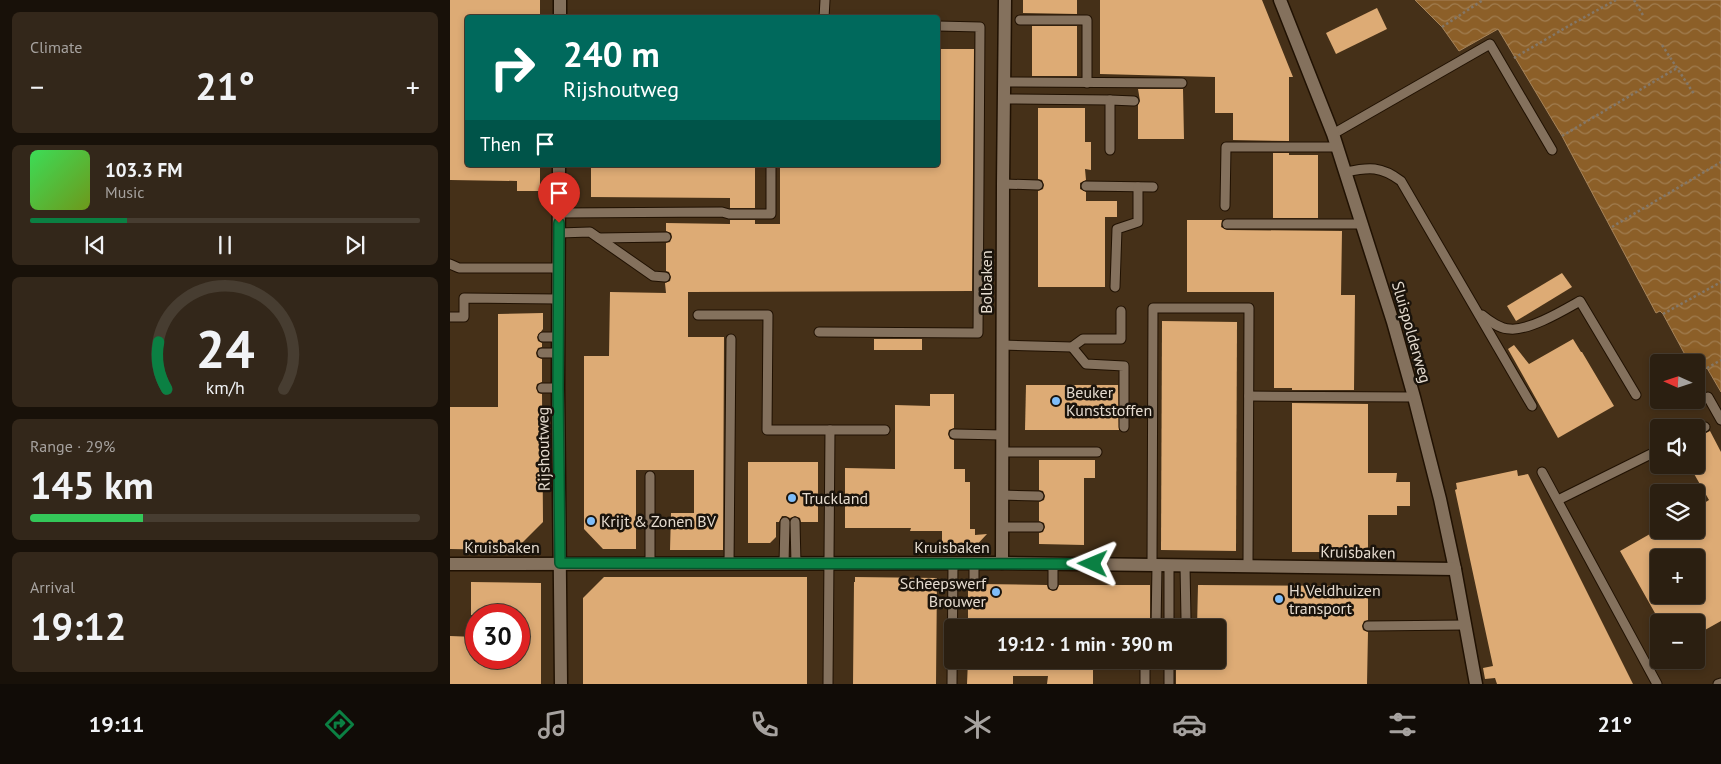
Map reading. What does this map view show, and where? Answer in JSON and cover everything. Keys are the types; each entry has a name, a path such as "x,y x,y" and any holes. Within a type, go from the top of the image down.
{"street":[{"path":"560,0 560,15"},
{"name":"Bolbaken","path":"1002,563 1005,0"},
{"name":"Sluispolderweg","path":"1280,0 1338,147 1414,397 1440,499 1476,684"},
{"name":"Rijshoutweg","path":"559,167 558,388 561,684"},
{"name":"Kruisbaken","path":"450,564 1002,563 1455,569"}],"lane":[{"path":"824,15 825,0"},
{"path":"1020,20 1087,20 1087,83"},
{"path":"819,332 978,333 980,27 940,26"},
{"path":"1333,134 1490,44 1552,150"},
{"path":"1005,82 1182,83"},
{"path":"1004,99 1134,101"},
{"path":"1110,100 1110,150"},
{"path":"1226,206 1226,147 1338,147"},
{"path":"559,213 722,212 729,214 771,214 771,167"},
{"path":"1346,172 1363,168 1378,169 1390,172 1401,181 1532,406"},
{"path":"1003,184 1038,185"},
{"path":"1086,186 1153,187"},
{"path":"1115,287 1117,229 1138,222 1138,187"},
{"path":"1227,224 1362,224"},
{"path":"558,233 590,232 653,276 666,277"},
{"path":"599,238 666,237"},
{"path":"450,264 459,268 558,268"},
{"path":"450,317 464,317 464,298 558,299"},
{"path":"1477,309 1489,321 1510,329 1529,326 1580,301 1636,395"},
{"path":"1156,619 1159,565 1153,308 1249,308 1248,566"},
{"path":"1002,345 1072,347 1083,339 1121,339 1120,311"},
{"path":"698,315 768,315 768,430 885,430"},
{"path":"542,337 558,337"},
{"path":"730,564 731,339"},
{"path":"1072,347 1086,364 1124,366 1124,427"},
{"path":"542,353 558,353"},
{"path":"542,388 558,388"},
{"path":"1249,396 1414,397"},
{"path":"1708,396 1721,420"},
{"path":"828,684 830,430"},
{"path":"954,434 1002,435"},
{"path":"1002,452 1097,452"},
{"path":"1558,500 1650,454"},
{"path":"1542,472 1657,684"},
{"path":"650,476 650,564"},
{"path":"1002,495 1039,496"},
{"path":"784,522 790,564"},
{"path":"790,564 795,522"},
{"path":"1002,527 1040,527"},
{"path":"952,684 953,564"},
{"path":"974,564 974,584"},
{"path":"1053,564 1053,585"},
{"path":"1159,565 1168,619"},
{"path":"1185,566 1186,619"},
{"path":"1368,626 1466,625"},
{"path":"1145,669 1145,684"},
{"path":"1168,684 1169,669"}],"path":[{"path":"1442,27 1483,0"},
{"path":"1514,58 1616,0"},
{"path":"1634,0 1644,17"},
{"path":"1662,45 1694,94"},
{"path":"1562,136 1677,68"},
{"path":"1612,227 1721,162"},
{"path":"1663,314 1721,282"},
{"path":"1707,368 1721,360"}],"shaded area":[{"path":"450,0 1721,0 1721,684 450,684"}],"water":[{"path":"1415,0 1721,0 1721,392 1707,368 1705,369 1705,354 1685,354 1663,314 1660,311 1656,313 1562,136 1498,29 1459,51 1442,27"}],"building":[{"path":"450,0 540,0 540,15 465,15 465,167 540,167 540,191 517,191 517,181 450,180"},
{"path":"1023,0 1077,0 1077,14 1023,13"},
{"path":"1100,0 1262,0 1293,77 1289,77 1289,141 1233,140 1233,113 1215,113 1215,77 1100,74"},
{"path":"1377,8 1387,29 1336,54 1326,33"},
{"path":"1032,26 1077,26 1077,76 1032,76"},
{"path":"940,49 974,49 972,291 688,292 688,337 724,337 723,550 670,550 671,513 694,513 694,470 636,470 636,549 603,549 584,529 584,356 609,356 610,292 666,293 665,283 670,281 671,277 669,272 666,271 666,243 670,242 672,237 671,233 666,231 666,223 730,224 730,220 755,220 755,224 780,224 780,167 940,167"},
{"path":"1138,89 1183,89 1184,139 1138,139 1138,105 1140,101"},
{"path":"1038,108 1085,108 1085,142 1091,142 1091,170 1085,169 1086,180 1080,183 1080,189 1086,192 1086,201 1117,201 1117,217 1105,217 1105,287 1038,287 1038,191 1043,189 1044,185 1042,180 1038,179"},
{"path":"1273,153 1318,155 1318,218 1273,218"},
{"path":"591,167 755,167 755,208 730,208 730,198 591,197"},
{"path":"1187,220 1222,220 1221,227 1227,230 1342,231 1341,295 1355,295 1354,390 1292,390 1292,388 1274,388 1274,292 1187,292"},
{"path":"1562,273 1572,287 1516,321 1507,306"},
{"path":"543,313 543,329 537,337 538,341 542,343 542,347 538,348 536,353 537,357 542,359 542,382 537,384 536,388 538,393 542,394 543,522 515,550 450,549 450,407 498,407 498,314"},
{"path":"1162,321 1237,322 1236,551 1161,550"},
{"path":"874,339 922,339 922,350 874,350"},
{"path":"1573,339 1614,406 1558,438 1508,349 1514,345 1529,364"},
{"path":"1026,385 1118,385 1119,430 1025,430"},
{"path":"930,394 954,394 954,428 949,430 948,434 950,439 954,440 954,469 965,469 965,482 970,482 970,529 975,529 975,535 987,534 971,551 942,550 942,531 910,531 911,528 845,528 845,468 895,469 895,405 930,406"},
{"path":"1292,403 1368,404 1368,473 1397,473 1396,482 1410,482 1410,506 1397,506 1397,515 1368,515 1368,552 1292,552"},
{"path":"1710,431 1721,452 1721,621 1705,630 1705,614 1655,614 1620,551 1650,534 1650,539 1705,539 1705,502 1709,500 1705,493 1705,484 1700,484 1694,474 1705,474 1705,434"},
{"path":"1039,460 1095,460 1095,478 1084,478 1084,545 1039,544 1039,533 1043,532 1045,527 1044,523 1039,521 1039,502 1044,500 1045,496 1043,491 1039,490"},
{"path":"748,462 818,462 818,522 801,522 800,518 795,516 790,518 782,516 779,522 776,522 776,537 770,543 748,543"},
{"path":"1517,470 1518,476 1528,474 1633,684 1497,684 1495,678 1485,679 1483,668 1493,666 1455,490 1457,489 1456,483"},
{"path":"604,577 807,577 807,684 583,684 583,598"},
{"path":"855,577 937,578 936,684 853,684"},
{"path":"471,582 541,583 541,684 450,684 450,636 465,637 465,669 530,669 530,604 471,604"},
{"path":"980,584 1047,585 1048,589 1053,591 1057,590 1059,585 1150,585 1150,619 968,619 968,585 970,589 979,588"},
{"path":"1198,585 1368,586 1368,620 1364,621 1362,626 1363,630 1368,632 1367,684 1176,684 1176,669 1226,669 1226,619 1197,619"},
{"path":"968,669 1093,669 1093,684 1047,684 1048,676 1013,676 1013,684 967,684"}],"place":[{"name":"Beuker Kunststoffen","path":"1056,401"},
{"name":"Truckland","path":"792,498"},
{"name":"Krijt & Zonen BV","path":"591,521"},
{"name":"Scheepswerf Brouwer","path":"996,592"},
{"name":"H. Veldhuizen transport","path":"1279,599"}],"route":[{"path":"559,223 560,563 1093,564"}]}
